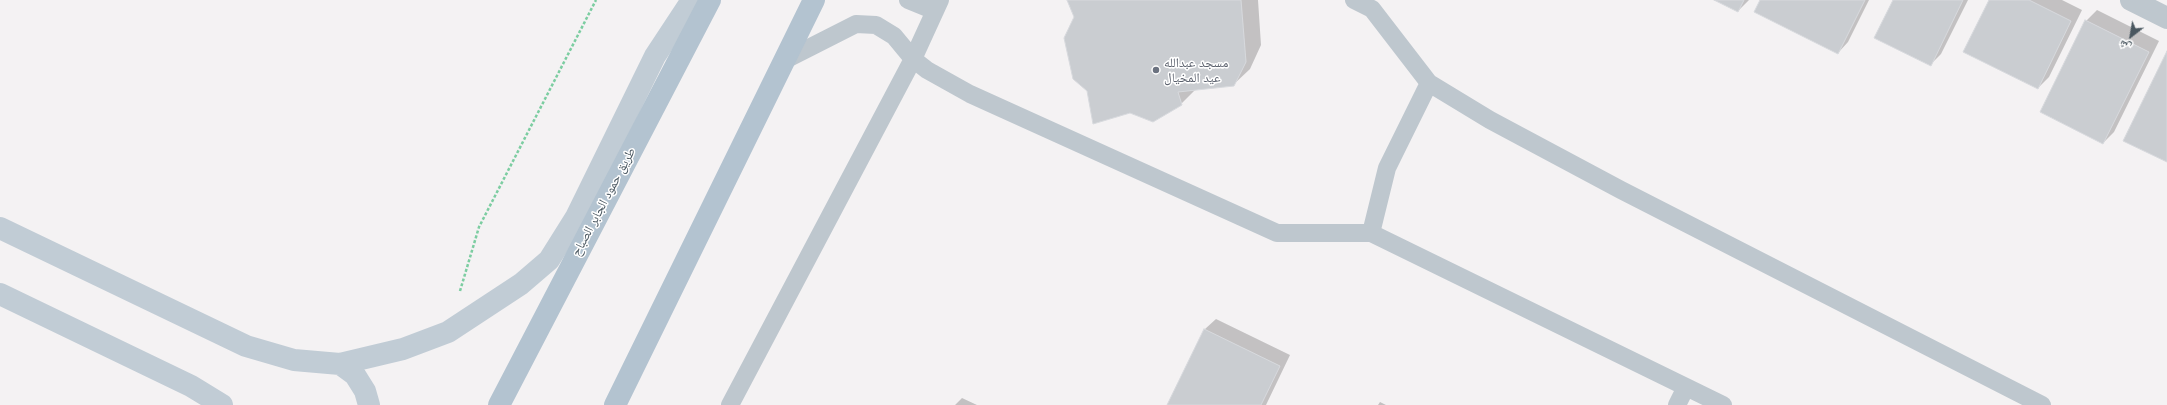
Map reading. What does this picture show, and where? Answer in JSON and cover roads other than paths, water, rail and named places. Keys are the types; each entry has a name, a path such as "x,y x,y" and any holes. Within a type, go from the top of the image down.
{"main road":[{"name":"طريق حمود الجابر الصباح","path":"505,399 710,0"},
{"path":"615,405 814,0"}],"street":[{"path":"0,228 117,286 246,346 294,360 340,364 403,349 448,332 521,284 549,260 576,217 655,56 692,0"},
{"path":"2131,0 2167,18"},
{"path":"0,294 191,386 222,405"},
{"path":"340,364 355,375 365,391 369,405"}],"lane":[{"path":"730,405 913,59 938,5 908,0"},
{"path":"1354,0 1372,9 1429,83 1490,120 1621,190 2042,405"},
{"path":"785,60 856,24 876,25 894,36 913,59 927,70 977,97 1277,233 1371,233 1723,405"},
{"path":"1371,233 1387,168 1429,83"},
{"path":"1677,405 1686,387"}],"place":[{"name":"مسجد عبدالله عيد المخيال","path":"1156,70"}]}
